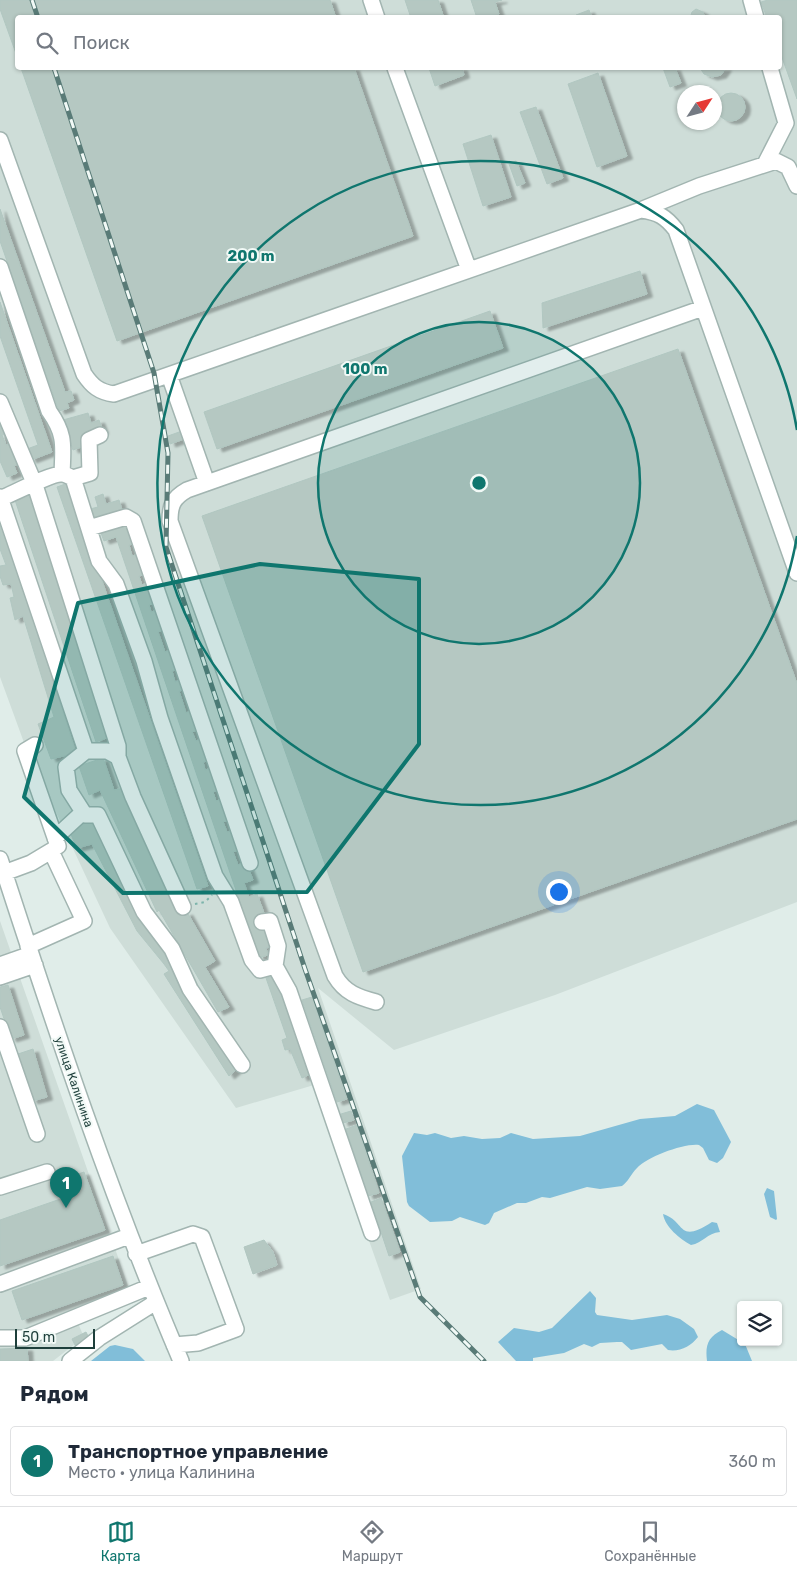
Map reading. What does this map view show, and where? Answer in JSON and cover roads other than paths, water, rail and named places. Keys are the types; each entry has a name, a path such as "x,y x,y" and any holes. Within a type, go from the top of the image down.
{"street":[{"path":"371,0 376,15"},
{"path":"751,0 755,15"},
{"path":"397,70 469,270"},
{"path":"765,164 786,123 771,70"},
{"path":"0,140 84,374 93,386 102,392 114,394 641,210 699,186 765,164 776,161 788,167 797,186"},
{"path":"641,210 656,212 676,230 797,573"},
{"path":"0,268 49,411 57,422 64,440 68,476 89,528 99,561 116,584 144,661 160,718 215,876 231,902 252,960 260,970 275,966"},
{"path":"376,1002 359,998 343,989 335,976 170,521 170,506 176,496 207,483 703,308"},
{"path":"169,375 207,483"},
{"path":"0,402 35,485 90,653 118,746 118,757 133,797 183,907"},
{"path":"86,751 0,498 35,485 44,478 90,473 90,440 100,435"},
{"path":"89,528 126,517 133,521 250,863"},
{"path":"0,977 84,922 53,844 25,751 35,745"},
{"path":"118,757 107,751 86,751 66,767 69,790 85,815 98,815 144,912 172,949 190,990 242,1065"},
{"path":"2,866 31,863 53,844 83,812"},
{"name":"улица Калинина","path":"2,866 67,1065 129,1236 181,1361"},
{"path":"262,922 270,921 278,946 275,966 289,991 372,1234"},
{"path":"0,965 31,955"},
{"path":"0,1027 37,1134"},
{"path":"0,1187 47,1172"},
{"path":"136,1254 193,1234 202,1237 236,1329 198,1343 174,1345"},
{"path":"0,1284 129,1236"},
{"path":"0,1338 25,1338 149,1286"},
{"path":"70,1361 99,1338 156,1302"}],"water":[{"path":"697,1104 714,1110 731,1142 723,1158 717,1163 709,1160 703,1148 699,1145 675,1148 657,1155 642,1164 622,1186 600,1189 587,1187 550,1198 542,1197 526,1203 517,1203 494,1213 489,1223 485,1225 460,1217 452,1221 430,1222 409,1206 407,1202 402,1156 414,1133 427,1135 435,1133 451,1138 464,1136 482,1139 500,1138 511,1133 533,1139 580,1136 640,1119 675,1116"},
{"path":"767,1188 774,1191 776,1220 770,1217 764,1194"},
{"path":"663,1214 670,1217 687,1231 701,1229 712,1222 717,1223 720,1232 691,1245 670,1228"},
{"path":"590,1291 596,1298 595,1312 597,1315 632,1320 667,1315 680,1319 694,1329 698,1337 689,1346 677,1350 668,1350 662,1344 631,1350 622,1342 600,1343 592,1347 584,1344 564,1353 533,1358 533,1361 516,1361 498,1342 514,1328 539,1332 552,1328"},
{"path":"722,1330 737,1339 737,1346 746,1346 752,1361 707,1361 707,1346 713,1336"},
{"path":"115,1345 133,1349 145,1361 91,1361 110,1346"}],"railway":[{"path":"32,0 37,15"},
{"path":"55,70 154,373 168,453 166,547 305,969 420,1297 484,1361"}],"place":[{"name":"Транспортное управление","path":"66,1208"}]}
